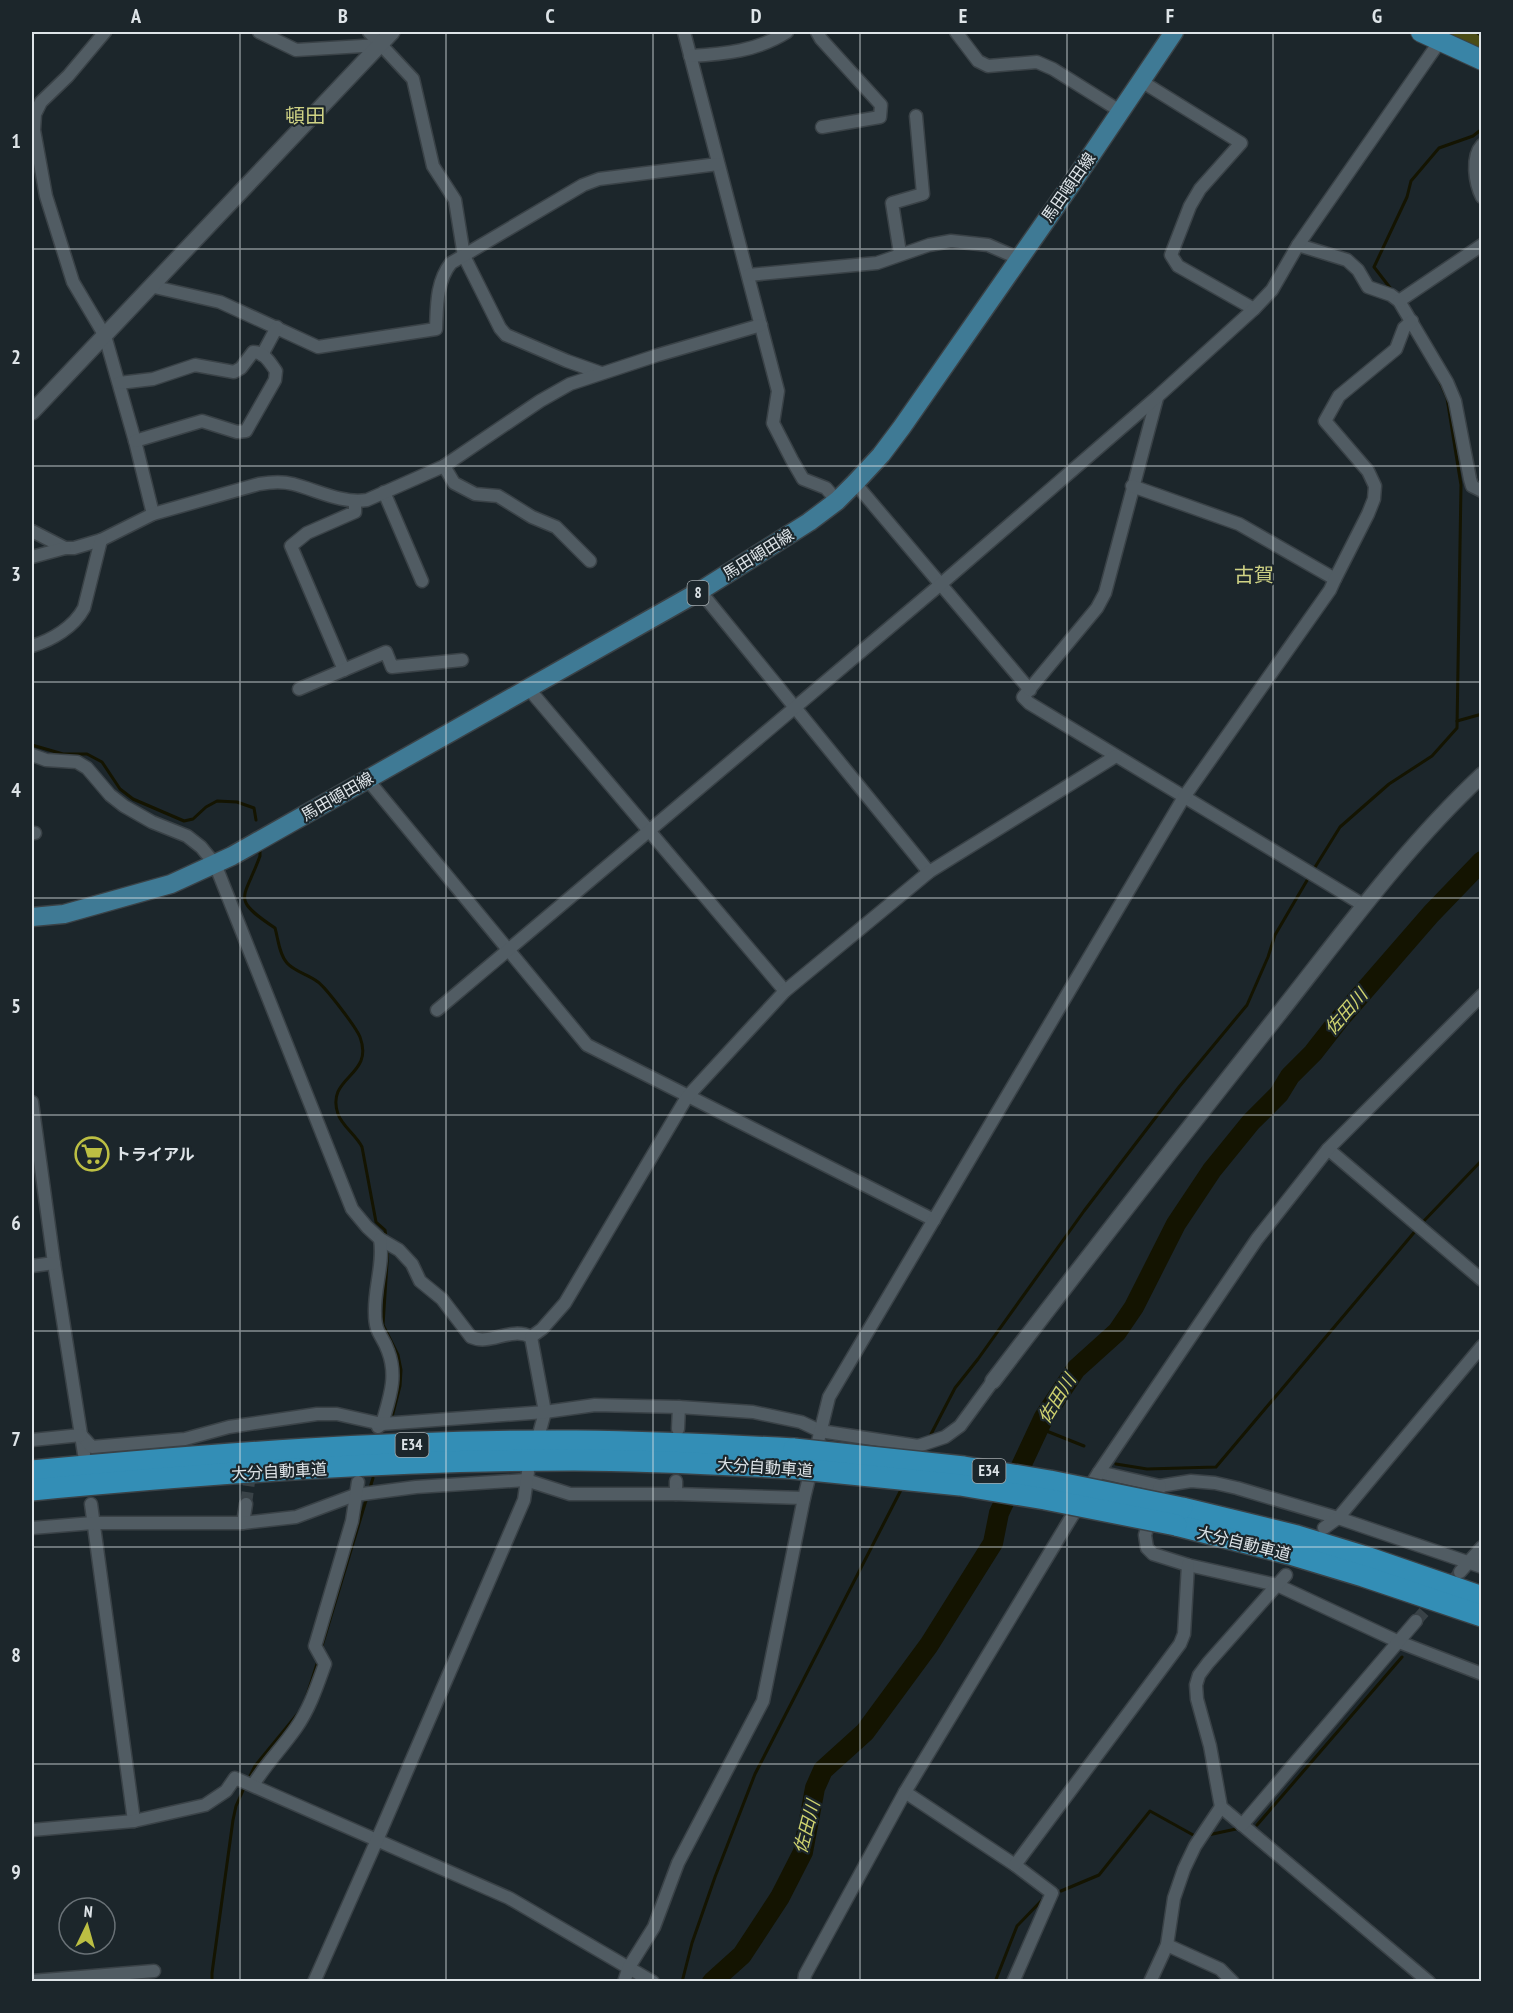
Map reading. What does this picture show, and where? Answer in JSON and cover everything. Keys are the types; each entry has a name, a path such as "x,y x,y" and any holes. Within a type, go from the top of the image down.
{"highway":[{"path":"1421,32 1482,60"},
{"name":"大分自動車道","path":"32,1472 354,1447 464,1443 695,1444 1045,1499 1179,1516 1297,1536 1482,1597"},
{"name":"大分自動車道","path":"32,1491 236,1473 475,1461 682,1462 792,1459"},
{"name":"大分自動車道","path":"1179,1516 1482,1616"}],"main road":[{"name":"馬田頓田線","path":"32,917 64,914 121,899 171,884 215,864 700,591 809,522 837,501 881,455 902,428 1174,32"}],"street":[{"path":"105,32 68,76 41,102 35,114 34,130 46,196 73,282 105,336 153,514"},
{"path":"259,32 296,50 380,45"},
{"path":"369,32 413,79 433,166 455,200 464,256 500,328 506,335 601,373"},
{"path":"32,412 392,32"},
{"path":"684,32 778,391 773,423 803,479 826,488 837,501"},
{"path":"690,56 735,53 772,41 787,32"},
{"path":"817,32 881,105 880,117 822,127"},
{"path":"956,32 978,60 988,66 1037,62 1053,69 1120,111"},
{"path":"437,1010 941,584 1157,397 1254,309 1272,290 1298,245 1440,41"},
{"path":"1140,81 1241,143 1200,189 1190,206 1171,255 1178,266 1254,309"},
{"path":"900,253 892,203 923,194 916,116"},
{"path":"1482,145 1476,153 1475,161 1478,189 1482,197"},
{"path":"150,286 220,302 318,347 436,329 437,301 443,273 451,263 583,185 599,179 718,164"},
{"path":"32,193 46,196"},
{"path":"749,275 877,263 900,253 951,241 988,245 1018,258"},
{"path":"1298,245 1347,260 1358,270 1368,288 1392,295 1399,301 1448,382 1455,401 1472,486 1482,490"},
{"path":"1399,301 1482,245"},
{"path":"618,1982 654,1928 678,1863 763,1701 804,1498 829,1397 1184,797 1330,590 1368,514 1374,499 1375,486 1368,471 1324,421 1339,396 1396,349 1404,328 1412,321"},
{"path":"32,557 101,540 153,514 259,484 275,482 292,484 355,502 367,500 444,466 540,401 570,384 761,325"},
{"path":"262,355 277,327"},
{"path":"118,383 153,379 195,365 234,372 241,368 250,353 257,351 276,371 277,375 246,431 237,432 202,421 135,441"},
{"path":"1157,397 1105,593 1097,608 1023,697 1029,703 1365,906"},
{"path":"444,466 454,483 475,494 498,496 532,517 556,527 590,561"},
{"path":"855,483 1030,690"},
{"path":"1132,486 1239,524 1335,579"},
{"path":"384,492 422,581"},
{"path":"344,670 291,546 307,533 354,512 355,502"},
{"path":"32,531 65,548"},
{"path":"32,646 69,627 80,616 101,540"},
{"path":"700,591 929,872"},
{"path":"299,689 386,652 392,667 462,660"},
{"path":"528,688 785,991"},
{"path":"32,755 46,760 77,762 87,768 110,795 124,806 152,822 187,836 201,847 215,864 352,1209 367,1227 399,1250 412,1264 420,1281 442,1299 471,1337 480,1339 518,1332 531,1337"},
{"path":"531,1337 542,1329 565,1303 687,1097 785,991 929,872 1116,756"},
{"path":"81,1435 92,1447 185,1439 229,1427 317,1414 337,1414 384,1425 595,1406 679,1407 753,1412 801,1422 820,1431 918,1446 945,1437 960,1426 1100,1240 1365,906 1451,804 1482,776"},
{"path":"367,779 587,1045 934,1220"},
{"path":"804,1982 805,1975 825,1935 905,1792 1099,1472 1257,1239 1328,1149 1482,995"},
{"path":"32,1102 84,1454"},
{"path":"1328,1149 1482,1280"},
{"path":"384,1241 375,1311 376,1331 388,1349 393,1367 393,1379 384,1425"},
{"path":"32,1266 54,1263"},
{"path":"531,1337 545,1412 539,1434"},
{"path":"1324,1528 1338,1518 1482,1346"},
{"path":"678,1429 679,1407"},
{"path":"32,1440 81,1435"},
{"path":"1099,1472 1160,1486 1191,1481 1215,1483 1338,1518 1482,1567"},
{"path":"32,1527 93,1523 243,1523 296,1517 364,1494 527,1476 570,1494 676,1488 804,1498"},
{"path":"314,1982 524,1500 527,1476"},
{"path":"358,1482 364,1494"},
{"path":"1160,1486 1145,1535 1147,1548 1153,1554 1188,1565 1276,1585 1399,1642 1482,1674"},
{"path":"247,1783 295,1729 310,1704 325,1664 315,1646 352,1521 364,1494"},
{"path":"91,1504 134,1821"},
{"path":"243,1523 246,1504"},
{"path":"1460,1572 1482,1547"},
{"path":"1015,1865 1180,1644 1184,1634 1188,1565"},
{"path":"1286,1575 1208,1663 1199,1675 1196,1685 1197,1700 1210,1746 1221,1807 1429,1982"},
{"path":"1242,1825 1416,1621"},
{"path":"32,1830 134,1821 205,1805 226,1791 235,1778 509,1898 653,1982"},
{"path":"905,1792 1015,1865 1052,1893 1013,1982"},
{"path":"1150,1982 1167,1945 1174,1898 1184,1869 1195,1846 1221,1807"},
{"path":"1167,1945 1220,1970 1233,1982"},
{"path":"624,1982 627,1966"},
{"path":"32,1981 154,1971"}],"shaded area":[{"path":"1450,32 1481,32 1481,56 1450,41"}],"waterway":[{"path":"1476,32 1482,36"},
{"path":"1391,289 1374,267 1407,197 1411,181 1439,148 1473,136 1482,129"},
{"path":"1312,872 1340,827 1389,784 1432,756 1457,728 1461,485 1447,398 1439,380"},
{"path":"1457,721 1482,714"},
{"path":"32,745 63,754 87,754 102,762 120,789 133,799 184,821 193,819 217,801 237,802 254,808 256,820"},
{"path":"260,851 246,890 246,904 275,928 280,951 287,963 322,986 334,999 360,1037 363,1050 361,1061 343,1083 336,1101 340,1118 362,1147 376,1222 385,1230 386,1238"},
{"name":"佐田川","path":"712,1982 742,1955 780,1897 803,1852 815,1788 823,1770 865,1732 929,1645 993,1543 999,1513 1044,1417 1076,1369 1117,1332 1134,1307 1176,1224 1212,1170 1251,1122 1279,1094 1290,1076 1313,1053 1431,914 1482,861"},
{"path":"929,1438 955,1388 1084,1211 1179,1087 1247,1005 1275,935 1309,877"},
{"path":"1421,1224 1482,1160"},
{"path":"1116,1464 1147,1469 1216,1467 1417,1229"},
{"path":"388,1247 383,1325 398,1355 401,1370 400,1386 391,1421"},
{"path":"1039,1428 1084,1446"},
{"path":"369,1491 373,1478"},
{"path":"682,1982 692,1943 715,1877 755,1774 903,1486"},
{"path":"321,1649 367,1497"},
{"path":"1257,1825 1402,1657"},
{"path":"307,1695 318,1661"},
{"path":"248,1780 255,1766 300,1711"},
{"path":"212,1982 233,1820 236,1806 245,1786"},
{"path":"1061,1891 1099,1875 1150,1811 1195,1836"},
{"path":"1208,1835 1236,1829"},
{"path":"995,1982 1017,1926 1044,1898"}],"tunnel":[{"path":"246,1504 251,1467"},
{"path":"1416,1621 1460,1572"}],"place":[{"name":"トライアル","path":"92,1154"}],"district":[{"name":"頓田","path":"305,116"},
{"name":"古賀","path":"1254,575"}]}
